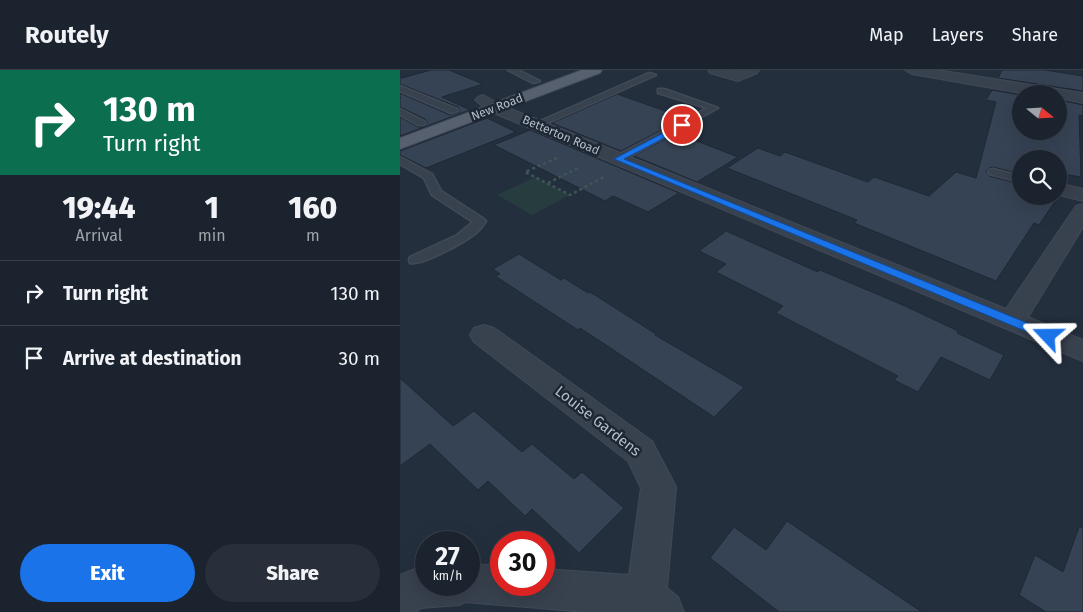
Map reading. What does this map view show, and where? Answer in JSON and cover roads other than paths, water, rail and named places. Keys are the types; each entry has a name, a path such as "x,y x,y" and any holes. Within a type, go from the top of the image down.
{"main road":[{"name":"New Road","path":"400,144 536,81 566,70"},
{"name":"New Road","path":"400,131 454,111 489,104 595,70"}],"street":[{"path":"715,70 738,77 752,70"},
{"path":"912,70 1012,87"},
{"path":"1068,96 1083,98"},
{"name":"Betterton Road","path":"489,104 1083,351"},
{"path":"1067,191 1083,195"},
{"path":"1012,321 1083,210"},
{"name":"Louise Gardens","path":"480,585 658,608 659,487 640,451 484,335"},
{"path":"400,599 415,589"}],"lane":[{"path":"512,70 536,81"},
{"path":"536,125 652,74"},
{"path":"400,88 454,111"},
{"path":"618,159 714,108 661,92"},
{"path":"400,112 421,123"},
{"path":"400,160 428,176 436,193 480,221 474,230 466,235 415,260"},
{"path":"993,172 1012,177"}]}
